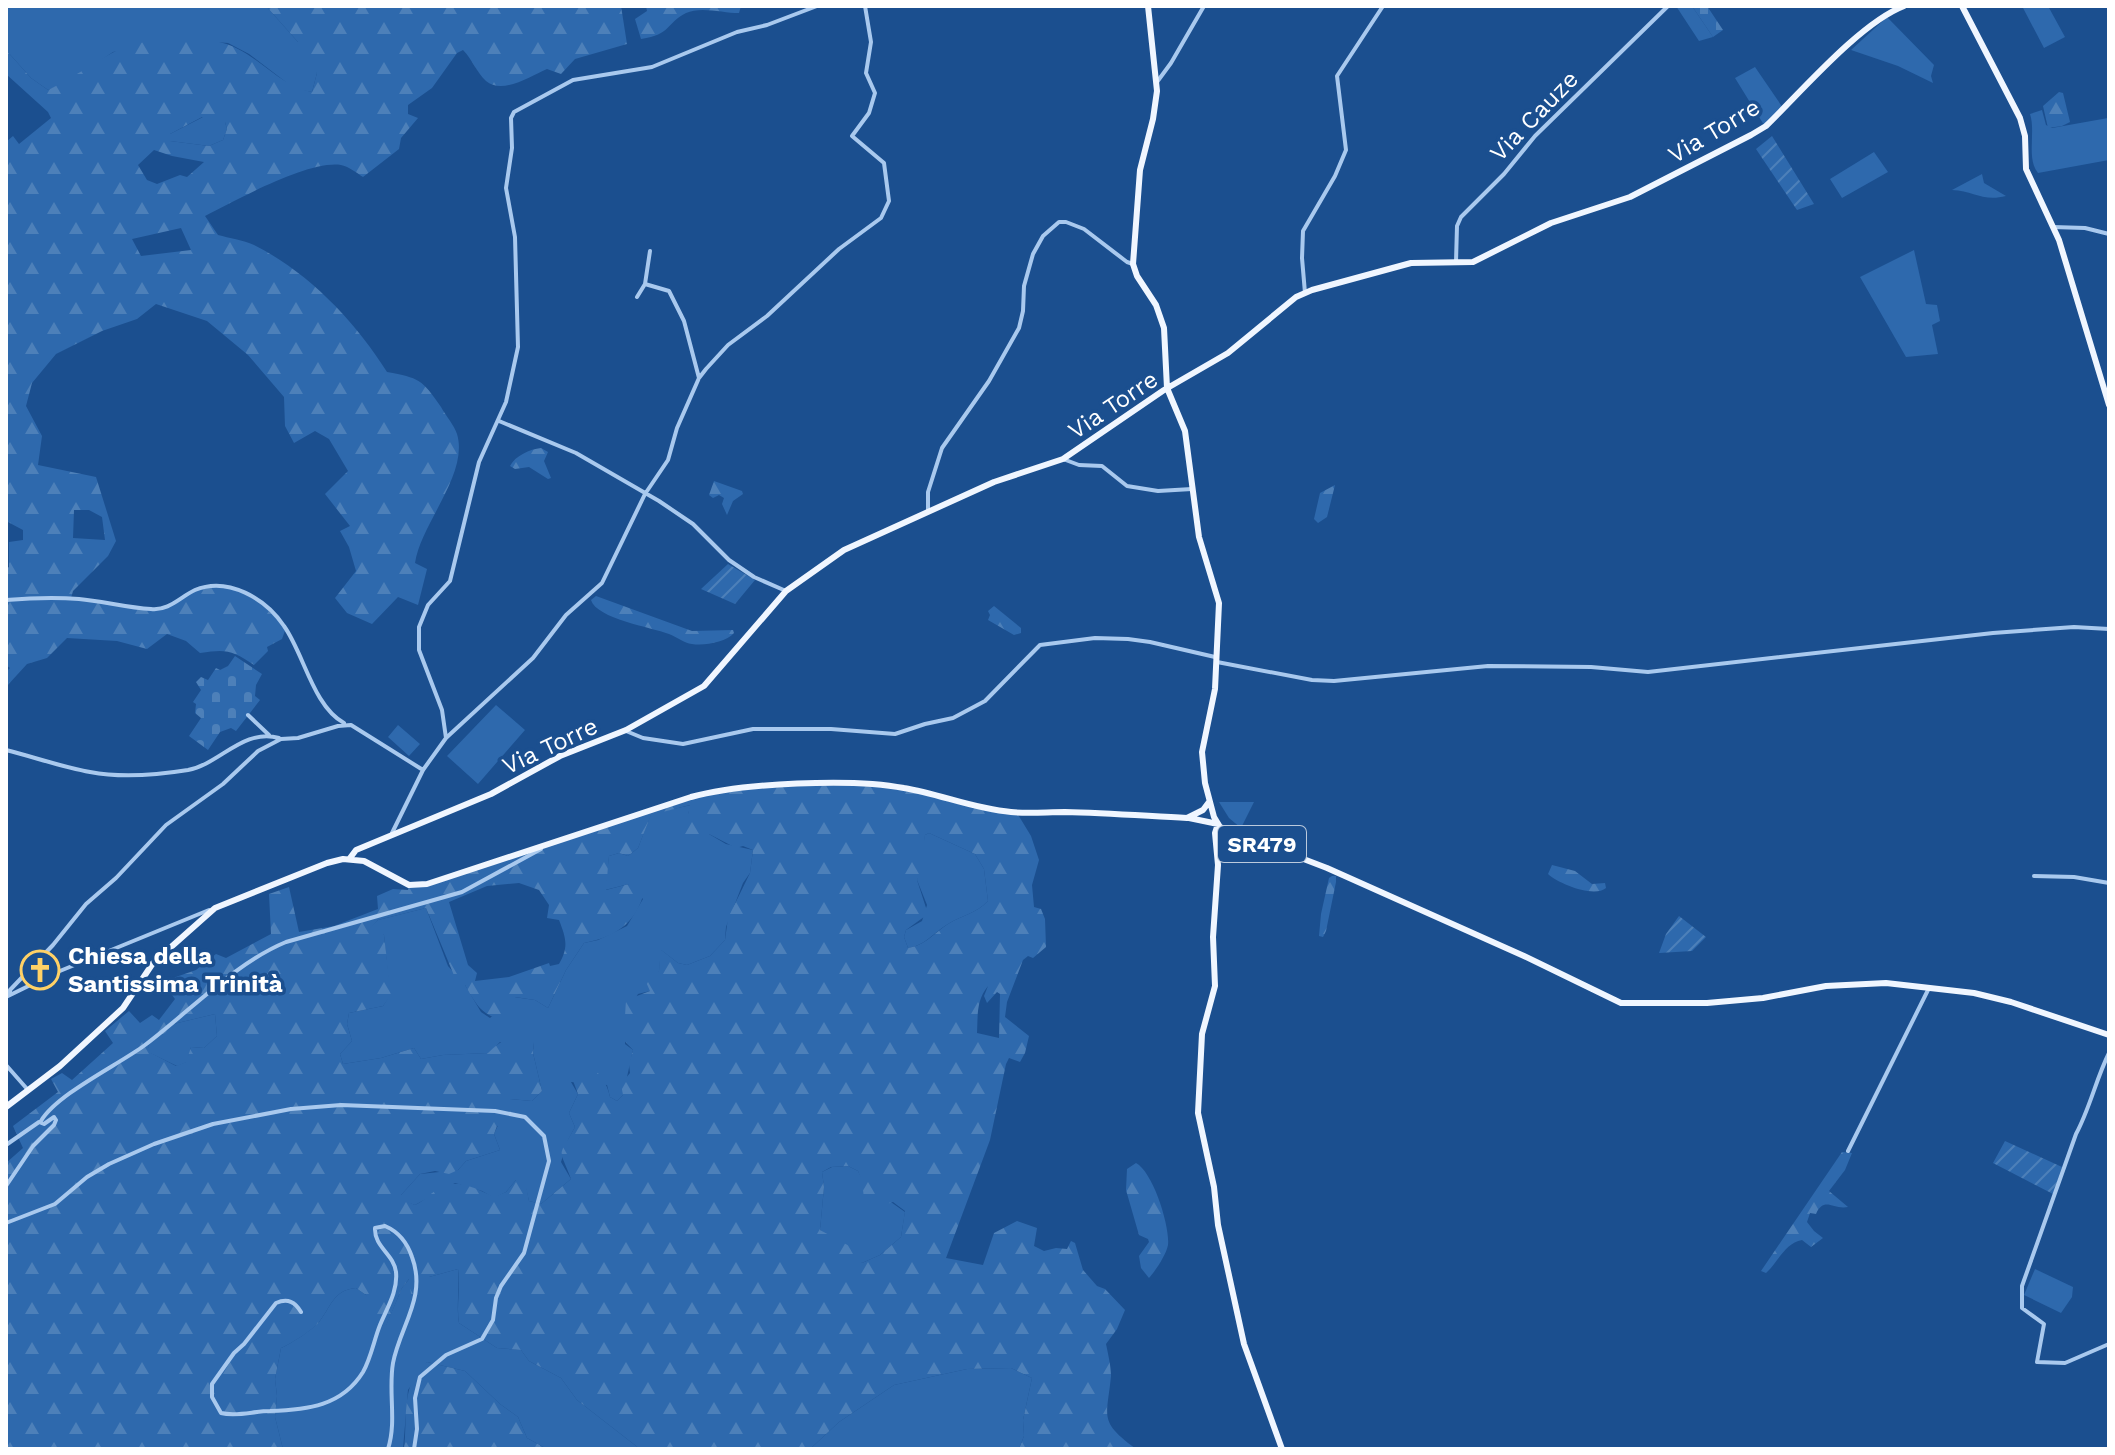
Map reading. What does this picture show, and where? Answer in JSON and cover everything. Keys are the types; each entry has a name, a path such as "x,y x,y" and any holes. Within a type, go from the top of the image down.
{"main road":[{"path":"1133,264 1140,170 1155,108 1157,82 1148,6"},
{"name":"Via Torre","path":"6,1107 60,1066 123,1008 153,963 215,908 327,863 350,858 356,850 491,794 560,756 626,730 704,686 786,591 859,541 994,482 1063,459 1167,388 1228,353 1277,311 1305,293 1411,263 1473,262 1551,223 1630,197 1751,135 1766,126 1866,28 1888,12 1904,6"},
{"path":"1962,6 2020,118 2025,136 2026,169 2053,227 2109,405"},
{"name":"SR479","path":"1133,264 1162,320 1166,341 1167,388 1185,431 1199,537 1219,603 1215,689 1202,752 1209,801 1218,824 1226,831 1327,868 1621,1003 1741,1001 1833,986 1886,983 1974,993 2108,1033"},
{"path":"350,858 376,866 400,882 427,884 705,793 805,785 902,787 1009,812 1187,818 1218,824 1215,833 1218,867 1213,937 1215,986 1202,1034 1198,1113 1244,1344 1282,1449"},
{"path":"1187,818 1203,810 1209,801"}],"street":[{"path":"446,738 447,725 419,650 419,627 428,605 450,581 479,462 499,421 512,375 519,330 515,237 506,188 514,112 573,80 652,67 737,32 767,25 817,6"},
{"path":"391,835 423,770 446,738 526,665 566,615 602,583 645,494 668,460 677,428 699,378 728,345 767,316 839,249 875,224 888,206 884,163 852,136 869,113 875,93 866,73 871,42 865,6"},
{"path":"1157,82 1179,51 1204,6"},
{"path":"1305,293 1303,231 1335,176 1346,150 1337,76 1383,6"},
{"name":"Via Cauze","path":"1455,264 1457,226 1461,217 1504,174 1541,129 1668,6"},
{"path":"928,511 928,492 945,442 989,381 1019,328 1024,286 1033,254 1043,236 1059,222 1066,222 1084,229 1133,264"},
{"path":"2053,227 2085,228 2109,234"},
{"path":"637,297 645,284 650,251"},
{"path":"645,284 669,291 684,321 699,378"},
{"path":"499,421 576,453 693,524 729,560 754,577 786,591"},
{"path":"1063,459 1079,465 1102,466 1127,486 1158,491 1192,489"},
{"path":"6,600 80,599 154,610 167,607 202,588 240,590 280,620 295,643 325,706 346,724 371,735 423,770"},
{"path":"626,730 643,738 683,744 753,729 831,729 895,734 953,718 985,701 1040,645 1095,638 1150,642 1312,680 1334,681 1488,666 1591,667 1648,672 1992,633 2074,627 2109,629"},
{"path":"248,715 269,735 281,739 301,738 346,724"},
{"path":"6,750 88,772 118,776 200,767 241,743 269,735"},
{"path":"8,996 86,904 116,878 166,825 223,784 258,751 281,739"},
{"path":"6,1145 41,1121 66,1097 142,1047 265,953 286,942 462,892 541,849 541,846"},
{"path":"2034,876 2074,877 2109,883"},
{"path":"8,996 55,973 215,908"},
{"path":"1848,1151 1929,986"},
{"path":"2109,1053 2090,1095 2086,1116 2076,1134 2021,1296 2022,1308 2044,1324 2037,1362 2065,1363 2109,1344"},
{"path":"6,1065 28,1090"},
{"path":"6,1223 55,1204 87,1177 109,1164 213,1124 291,1109 341,1105 495,1111 525,1117 544,1136 549,1161 524,1253 501,1286 493,1320 482,1339 446,1355 420,1377 415,1398 417,1429 414,1449"},
{"path":"6,1186 33,1146 56,1121 54,1117 44,1124 41,1121"},
{"path":"301,1312 290,1301 276,1303 234,1353 212,1384 212,1397 221,1413 235,1415 306,1409 345,1394 363,1372 394,1288 396,1272 378,1244 375,1228 385,1226 402,1237 414,1261 417,1287 412,1312 393,1360 393,1419 388,1449"}],"green space":[{"path":"6,6 266,6 298,42 317,73 312,92 295,89 249,54 228,43 173,39 113,52 73,79 48,90 31,78 6,50"},
{"path":"266,6 621,6 627,44 575,59 561,74 547,69 516,83 500,86 486,81 463,50 457,53 432,88 408,105 408,114 418,118 401,138 399,149 363,177 341,165 310,169 272,183 205,216 218,235 254,245 311,284 360,334 387,372 413,378 424,385 454,427 459,449 456,465 415,563 427,569 418,605 398,597 372,624 347,613 335,598 356,571 349,547 340,531 350,526 325,494 348,471 329,439 315,431 294,443 285,426 284,397 248,355 207,321 156,304 137,319 102,331 56,354 32,383 26,406 42,436 38,465 96,477 116,541 108,556 73,591 71,598 158,609 196,590 223,587 246,595 267,610 286,628 282,639 267,647 268,651 254,665 228,652 200,653 186,641 167,634 147,649 117,641 67,638 47,658 27,664 6,687 6,672 10,668 6,665 6,569 9,567 9,542 23,540 23,530 6,521 6,142 13,136 19,144 51,118 6,74 6,50 31,78 48,90 125,47 175,38 210,40 238,49 292,85 312,92 317,73 298,61 298,42","holes":["202,117 212,124 225,122 227,129 223,140 209,146 170,141 170,134","154,150 204,162 187,177 180,175 157,184 147,180 138,165","181,228 191,250 141,256 132,239","74,510 89,510 102,517 105,540 73,538"]},
{"path":"646,6 741,6 739,13 692,11 658,34 641,39 635,19 647,11"},
{"path":"1676,6 1692,6 1713,37 1699,41"},
{"path":"1692,6 1707,6 1723,30 1713,37"},
{"path":"2022,6 2048,6 2065,37 2044,48"},
{"path":"1887,17 1934,65 1933,83 1898,66 1851,50"},
{"path":"1755,67 1783,108 1764,125 1735,78"},
{"path":"2059,92 2063,93 2070,122 2048,128 2043,106"},
{"path":"2042,110 2046,125 2052,128 2108,118 2109,114 2109,160 2038,173 2032,153 2030,114"},
{"path":"203,117 225,122 227,129 223,140 209,146 170,141 170,134"},
{"path":"1772,136 1814,204 1797,210 1756,149"},
{"path":"1874,152 1888,172 1842,198 1830,179"},
{"path":"1982,174 1984,183 2006,196 1991,198 1952,190"},
{"path":"1914,250 1926,304 1937,305 1940,321 1932,325 1938,354 1906,357 1860,277"},
{"path":"541,448 548,452 544,461 551,478 529,467 515,469 510,466 523,454"},
{"path":"714,481 742,491 743,494 733,501 727,515 722,504 724,498 709,495"},
{"path":"1335,485 1327,517 1318,523 1314,519 1320,493"},
{"path":"728,564 755,580 735,604 701,589"},
{"path":"596,596 692,631 733,630 734,633 715,643 689,643 603,612 591,600"},
{"path":"994,606 1021,628 1021,633 1014,635 988,620 988,611"},
{"path":"235,656 262,674 255,696 260,700 236,731 231,728 220,732 208,750 189,736 201,718 195,713 196,704 193,702 201,690 196,682 201,677 208,680 216,668 220,670 228,666"},
{"path":"496,705 525,730 478,784 447,756"},
{"path":"398,725 420,744 409,756 388,737"},
{"path":"805,785 902,787 1017,813 1031,836 1039,860 1032,885 1034,907 1041,909 1045,919 1046,947 1033,958 1028,956 1023,960 1007,1002 1005,1017 1029,1036 1025,1053 1020,1062 1009,1058 1006,1064 990,1140 946,1258 983,1265 994,1233 1017,1221 1037,1228 1034,1246 1044,1251 1067,1249 1071,1241 1075,1243 1083,1270 1125,1310 1106,1344 1111,1376 1107,1410 1110,1425 1136,1449 1019,1449 1024,1436 1023,1420 1032,1378 1011,1368 967,1369 894,1385 839,1422 810,1449 640,1449 577,1400 561,1378 529,1361 521,1350 497,1348 459,1323 458,1269 429,1277 423,1295 411,1294 409,1279 386,1326 369,1319 366,1295 356,1288 348,1289 333,1300 316,1325 281,1348 275,1379 275,1417 283,1449 6,1449 6,1163 23,1148 13,1126 58,1092 51,1079 62,1073 72,1080 113,1043 105,1031 129,1011 140,1023 152,1015 159,1020 175,999 166,987 173,978 196,970 216,954 226,958 271,934 269,894 289,887 299,932 334,926 378,909 377,896 393,889 408,890 409,885 427,884 705,793","holes":["690,805 688,814 680,819 673,834 709,834 736,848 743,846 753,850 750,873 728,918 725,940 710,956 687,965 678,963 660,949 659,971 650,975 646,982 650,991 626,1000 625,1016 614,1017 613,1029 633,1050 630,1073 621,1084 623,1095 617,1101 610,1097 602,1078 588,1066 574,1061 569,1070 578,1094 569,1113 575,1127 565,1144 562,1157 571,1179 541,1204 529,1201 525,1180 516,1180 506,1192 494,1197 469,1186 449,1184 415,1205 401,1199 401,1195 420,1174 435,1171 449,1174 466,1161 500,1150 494,1134 497,1126 512,1123 510,1099 532,1101 542,1091 533,1053 534,1042 522,1036 504,1040 488,1053 421,1059 414,1048 381,1058 343,1064 340,1054 352,1041 347,1024 349,1013 383,1006 391,995 384,935 378,930 369,929 378,920 426,908 458,985 465,985 484,1012 514,1023 522,1017 515,997 535,1000 548,1008 566,970 584,943 617,931 633,917 646,884 629,884 606,890 609,856 619,853 628,856 638,848 651,815","929,833 975,854 984,869 988,901 925,941 908,948 904,937 906,930 928,914 917,880 922,869 925,835","519,883 539,890 549,905 547,918 559,920 563,932 565,947 559,964 550,966 549,963 509,977 475,981 477,973 468,965 449,902 487,886","988,986 984,996 987,1003 997,992 1000,994 999,1038 977,1033 981,997","215,1014 217,1036 204,1048 191,1047 186,1062 176,1066 151,1053 148,1046 166,1032 169,1025","848,1166 858,1171 866,1211 893,1202 905,1211 901,1237 880,1255 862,1263 853,1248 820,1230 824,1187 822,1172 831,1167"]},
{"path":"1219,802 1254,802 1241,828 1229,818"},
{"path":"691,805 688,814 699,834 709,834 726,844 753,850 750,873 726,927 725,940 710,956 687,965 678,963 661,950 659,971 650,991 638,994 625,1016 625,1044 633,1050 623,1095 617,1101 610,1097 607,1085 571,1082 578,1094 569,1113 575,1127 561,1162 571,1179 541,1204 529,1201 524,1180 516,1180 506,1192 494,1198 455,1183 415,1205 400,1200 420,1174 458,1170 466,1161 500,1150 494,1134 510,1099 532,1101 542,1091 533,1053 534,1042 500,1042 489,1053 421,1059 414,1048 381,1058 343,1064 340,1054 352,1041 347,1024 349,1013 383,1006 390,995 384,935 368,929 378,920 426,908 448,966 465,985 481,1012 490,1018 514,997 535,1000 548,1008 566,970 584,943 627,926 643,899 629,884 605,890 609,856 619,853 628,856 638,848 651,814"},
{"path":"929,833 975,854 984,869 988,901 925,941 908,948 904,937 906,930 922,921 927,905 917,880 925,835"},
{"path":"1552,865 1575,871 1592,884 1605,883 1606,888 1585,891 1560,882 1548,874"},
{"path":"1332,876 1336,876 1336,882 1323,937 1319,936 1321,914"},
{"path":"1679,916 1706,937 1692,951 1659,953 1666,934"},
{"path":"215,1014 217,1036 204,1048 191,1047 187,1062 177,1066 150,1053 148,1046 169,1025"},
{"path":"2005,1141 2062,1167 2053,1194 1993,1163"},
{"path":"1842,1152 1852,1153 1845,1170 1829,1191 1848,1207 1826,1205 1816,1214 1810,1213 1807,1222 1823,1238 1811,1247 1802,1240 1796,1242 1766,1273 1761,1271"},
{"path":"1136,1163 1154,1188 1168,1236 1165,1253 1149,1278 1141,1268 1139,1256 1149,1242 1139,1235 1126,1190 1127,1169"},
{"path":"848,1166 858,1171 864,1183 905,1212 901,1237 880,1255 862,1263 820,1230 824,1187 822,1172 832,1167"},
{"path":"458,1269 459,1323 497,1348 521,1350 529,1361 561,1378 577,1400 640,1449 547,1449 527,1438 518,1417 465,1371 427,1362 408,1390 403,1449 283,1449 275,1417 275,1379 281,1348 316,1325 333,1300 348,1289 356,1288 366,1295 386,1325 402,1288 410,1278 429,1277"},
{"path":"2035,1269 2073,1287 2072,1297 2061,1313 2024,1295"},
{"path":"427,1362 465,1371 518,1417 527,1438 547,1449 404,1449 409,1390 418,1370"},
{"path":"1011,1368 1032,1378 1023,1420 1024,1436 1019,1449 810,1449 839,1422 894,1385 967,1369"}],"place":[{"name":"Chiesa della Santissima Trinità","path":"40,970"}]}
